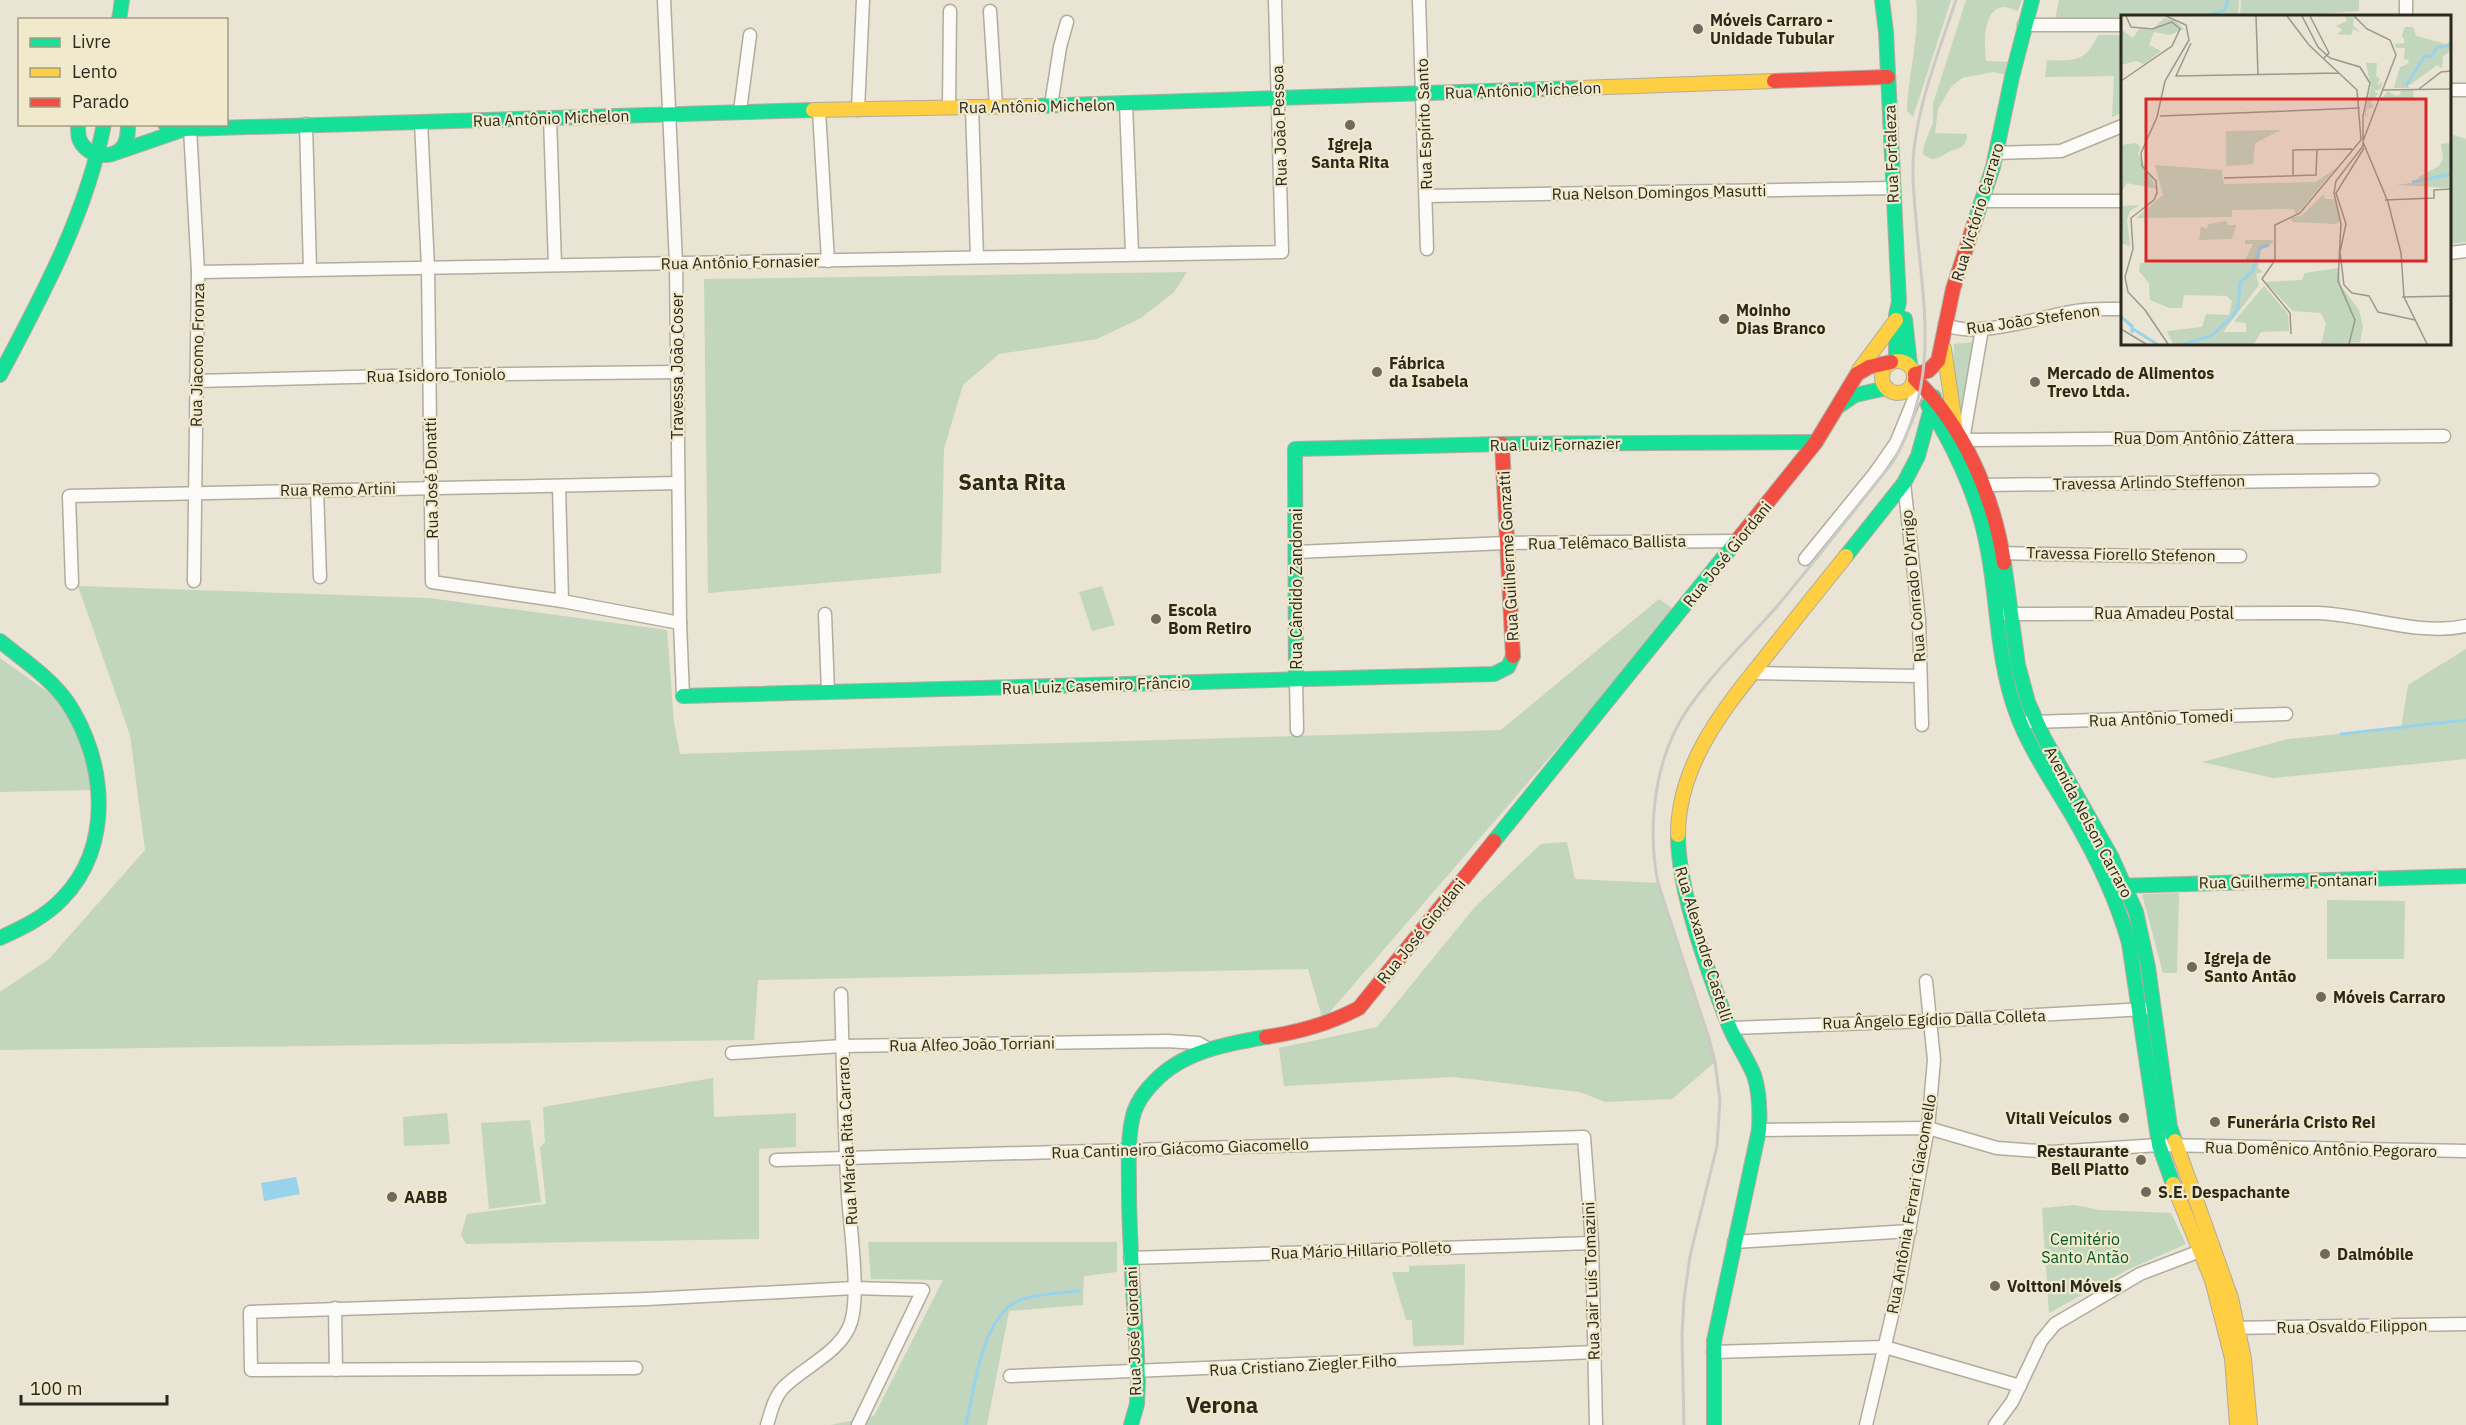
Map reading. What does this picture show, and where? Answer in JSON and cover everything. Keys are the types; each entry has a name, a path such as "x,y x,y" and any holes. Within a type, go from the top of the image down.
{"main road":[{"path":"119,18 122,0"},
{"name":"Rua Fortaleza","path":"1882,0 1888,77 1897,314 1893,361"},
{"name":"Rua Victório Carraro","path":"1913,379 1931,370 1938,361 1953,289 1996,153 2024,25 2032,0"},
{"name":"Rua Antônio Michelon","path":"188,128 740,111 1126,104 1888,77"},
{"path":"78,126 80,142 91,153 99,156 188,128"},
{"path":"0,375 57,264 76,221 99,156 104,126"},
{"path":"117,152 128,139 128,126"},
{"path":"176,126 188,128"},
{"name":"Rua Fortaleza","path":"1897,314 1904,315 1913,379"},
{"name":"Rua José Giordani","path":"1131,1425 1135,1410 1138,1372 1130,1258 1128,1150 1134,1111 1146,1091 1162,1073 1185,1059 1240,1042 1325,1026 1359,1008 1816,442 1839,406 1846,387 1897,314"},
{"path":"1918,456 1933,447 1948,442 1959,434 1943,344"},
{"path":"1857,373 1864,368 1893,361 1906,362 1913,379 1901,393 1887,388 1882,374 1893,361"},
{"name":"Avenida Nelson Carraro","path":"1913,379 1959,434 1984,485 1995,553 2010,613 2023,686 2036,722 2125,885 2136,912 2135,941 2170,1127 2218,1278 2231,1328 2241,1398 2250,1425"},
{"name":"Rua José Giordani","path":"1839,406 1855,395 1887,388"},
{"name":"Avenida Nelson Carraro","path":"1932,402 1995,553 1995,615 2009,692 2020,722 2031,746 2110,887 2135,941"},
{"name":"Rua Alexandre Castelli","path":"1710,1423 1716,1328 1759,1130 1760,1107 1754,1076 1730,1028 1704,956 1683,882 1678,861 1678,827 1681,805 1697,753 1723,710 1904,483 1918,456 1932,402"},
{"name":"Rua Luiz Fornazier","path":"1295,449 1502,444 1816,442"},
{"name":"Rua Guilherme Gonzatti","path":"1502,444 1513,656 1508,667"},
{"name":"Rua Cândido Zandonai","path":"1295,449 1296,679"},
{"path":"0,640 66,700 83,726 101,792 99,826 90,857 68,893 45,914 0,938"},
{"name":"Rua Luiz Casemiro Frâncio","path":"683,696 1494,674 1508,667"},
{"path":"2069,812 2082,804"},
{"name":"Rua Guilherme Fontanari","path":"2110,887 2466,876"},
{"name":"Avenida Nelson Carraro","path":"2146,1009 2159,1145 2173,1185 2207,1248"},
{"name":"Avenida Nelson Carraro","path":"2237,1425 2241,1398"}],"street":[{"name":"Travessa João Coser","path":"664,0 676,263 680,623 683,696"},
{"path":"858,110 863,0"},
{"name":"Rua João Pessoa","path":"1275,0 1282,252"},
{"name":"Rua Espírito Santo","path":"1419,0 1427,249"},
{"path":"949,107 950,11"},
{"path":"990,11 996,106"},
{"path":"1051,105 1060,47 1067,22"},
{"path":"2024,25 2121,25"},
{"path":"740,111 750,36"},
{"path":"1126,104 1132,253"},
{"path":"972,107 977,257"},
{"path":"819,111 828,261"},
{"path":"550,118 555,265"},
{"name":"Rua José Donatti","path":"421,122 428,267 432,582 562,601 680,623"},
{"path":"306,124 310,269"},
{"path":"1996,153 2061,151 2121,126"},
{"name":"Rua Jiacomo Fronza","path":"188,128 198,273 194,581"},
{"name":"Rua Nelson Domingos Masutti","path":"1426,196 1892,188"},
{"path":"1981,201 2121,201"},
{"path":"2451,253 2466,251"},
{"name":"Rua Antônio Fornasier","path":"198,273 1132,253 1282,252"},
{"name":"Rua João Stefenon","path":"1945,324 1958,330 1982,329 2077,310 2121,309"},
{"path":"1959,434 1982,329"},
{"name":"Rua Isidoro Toniolo","path":"196,381 676,372"},
{"path":"1805,559 1875,473 1896,443 1913,379"},
{"name":"Rua Dom Antônio Záttera","path":"1959,434 2444,436"},
{"name":"Travessa Arlindo Steffenon","path":"1984,485 2373,480"},
{"name":"Rua Remo Artini","path":"72,583 69,496 678,483"},
{"name":"Rua Conrado D'Arrigo","path":"1904,483 1919,620 1922,725"},
{"path":"559,486 562,601"},
{"path":"317,489 320,577"},
{"name":"Rua Telêmaco Ballista","path":"1296,552 1506,543 1738,541"},
{"name":"Travessa Fiorello Stefenon","path":"1995,553 2168,557 2240,556"},
{"name":"Rua Amadeu Postal","path":"1995,615 2010,613 2318,613 2353,615 2403,626 2435,630 2466,626"},
{"path":"825,614 828,692"},
{"path":"1754,673 1920,676"},
{"name":"Rua Cândido Zandonai","path":"1296,679 1297,730"},
{"name":"Rua Antônio Tomedi","path":"2020,722 2286,714"},
{"name":"Rua Antônia Ferrari Giacomello","path":"1866,1425 1910,1231 1928,1128 1934,1060 1926,981"},
{"name":"Rua Márcia Rita Carraro","path":"767,1425 776,1398 784,1387 813,1366 845,1335 852,1322 854,1288 846,1157 841,994"},
{"name":"Rua Ângelo Egídio Dalla Colleta","path":"1730,1028 1929,1021 2146,1009"},
{"name":"Rua Alfeo João Torriani","path":"732,1053 843,1046 1167,1041 1198,1042 1210,1050"},
{"name":"Rua Domênico Antônio Pegoraro","path":"1759,1130 1928,1128 1976,1143 2022,1151 2088,1150 2159,1145 2466,1151"},
{"name":"Rua Cantineiro Giácomo Giacomello","path":"776,1160 1584,1137"},
{"name":"Rua Jair Luís Tomazini","path":"1584,1137 1592,1243 1596,1425"},
{"path":"1734,1242 1910,1231"},
{"name":"Rua Mário Hillario Polleto","path":"1130,1258 1592,1243"},
{"path":"1995,1425 2020,1386 2041,1341 2055,1324 2140,1274 2207,1248"},
{"path":"636,1368 251,1370 250,1312 647,1299 854,1288 922,1290 858,1425"},
{"path":"335,1308 336,1370"},
{"name":"Rua Osvaldo Filippon","path":"2231,1328 2466,1324"},
{"path":"1713,1352 1885,1347 2020,1386"},
{"name":"Rua Cristiano Ziegler Filho","path":"1010,1376 1595,1352"}],"green space":[{"path":"1916,0 1951,0 1913,117 1907,111 1915,42"},
{"path":"1966,0 2022,0 2018,11 2004,7 1997,9 1991,14 1986,29 1986,61 2011,62 2007,75 1993,72 1962,78 1950,88 1938,109 1935,133 1967,134 1966,139 1962,147 1933,159 1923,154 1924,145 1933,123 1933,104"},
{"path":"2059,0 2239,0 2238,15 2121,15 2121,18 2055,19"},
{"path":"2241,0 2359,0 2359,11 2300,15 2240,15"},
{"path":"2098,35 2121,35 2121,113 2112,117 2114,76 2045,77 2047,60 2078,58 2084,55"},
{"path":"2451,134 2466,139 2466,242 2451,244"},
{"path":"1187,272 1174,292 1141,318 1097,339 999,354 963,385 944,449 941,573 708,593 704,279"},
{"path":"1975,342 1964,416 1953,391 1954,344"},
{"path":"78,586 429,598 667,630 674,722 680,754 1501,730 1659,599 1676,611 1323,1020 1308,969 758,980 754,1040 0,1050 0,992 49,959 145,850 130,735"},
{"path":"1102,586 1115,625 1092,631 1079,592"},
{"path":"2466,649 2466,759 2273,778 2202,762 2288,739 2401,728 2408,685"},
{"path":"0,658 55,697 82,738 91,790 0,792"},
{"path":"1567,842 1575,879 1658,883 1715,1062 1672,1099 1605,1102 1580,1092 1453,1077 1284,1086 1279,1048 1377,1027 1474,908 1541,844"},
{"path":"2179,893 2177,973 2163,973 2142,894"},
{"path":"2327,900 2405,901 2404,959 2327,959"},
{"path":"713,1078 714,1117 796,1113 796,1147 759,1149 759,1239 466,1244 461,1235 467,1214 546,1204 540,1147 545,1142 543,1107"},
{"path":"447,1113 450,1144 404,1146 403,1117"},
{"path":"530,1120 541,1202 489,1209 481,1123"},
{"name":"Cemitério Santo Antão","path":"2075,1205 2099,1210 2171,1213 2186,1244 2127,1270 2049,1313 2042,1208"},
{"path":"868,1242 1117,1242 1117,1272 1084,1276 1083,1305 1009,1311 987,1425 831,1425 874,1416 943,1280 871,1279"},
{"path":"1465,1264 1464,1345 1413,1346 1412,1320 1406,1320 1392,1272 1409,1272 1409,1266"}],"water":[{"path":"296,1177 300,1194 264,1201 261,1183"}],"waterway":[{"path":"2212,15 2225,10 2228,0"},
{"path":"2341,734 2466,720"},
{"path":"966,1425 988,1336 1007,1308 1020,1300 1035,1296 1080,1291"}],"railway":[{"path":"1684,1425 1682,1335 1684,1299 1690,1256 1717,1146 1720,1101 1715,1062 1709,1039 1658,883 1653,844 1658,784 1669,745 1686,711 1710,680 1794,587 1893,462 1907,433 1917,404 1925,349 1923,292 1914,190 1914,149 1926,92 1956,0"}],"traffic: fast":[{"path":"119,18 122,0"},
{"path":"1882,0 1886,32 1899,302 1896,315 1896,360"},
{"path":"1974,224 1993,167 2012,77 2032,0"},
{"path":"1035,106 1580,88"},
{"path":"173,126 185,129 813,110"},
{"path":"78,126 82,144 92,152 105,155 112,154 123,147 127,139 128,126"},
{"path":"0,375 47,284 75,222 96,158 104,126"},
{"path":"118,152 182,130"},
{"path":"1905,319 1910,365"},
{"path":"1839,406 1855,395 1887,388"},
{"path":"1846,556 1904,483 1918,456 1934,397"},
{"path":"1928,405 1957,457 1979,513 1991,571 2005,672 2016,712 2034,751 2097,861 2124,926 2129,943 2159,1145 2173,1184"},
{"path":"1296,679 1295,449 1502,444 1816,442"},
{"path":"1494,841 1739,538"},
{"path":"2004,563 2018,665 2028,702 2044,738 2112,858 2136,912 2148,967 2170,1127 2175,1141"},
{"path":"0,641 45,677 68,703 81,726 90,751 97,777 99,803 97,829 90,854 79,878 62,899 41,917 0,938"},
{"path":"683,696 1494,674 1508,667 1513,656"},
{"path":"1678,835 1683,881 1696,931 1729,1026 1754,1075 1759,1102 1759,1130 1714,1341 1714,1425"},
{"path":"2117,886 2466,876"},
{"path":"1131,1425 1137,1404 1138,1381 1129,1213 1129,1150 1134,1112 1151,1085 1178,1063 1206,1050 1266,1037"}],"traffic: slow":[{"path":"1580,88 1774,81"},
{"path":"813,110 1035,106"},
{"path":"1859,370 1896,320"},
{"path":"1944,349 1955,424"},
{"path":"1898,361 1910,365 1914,377 1910,389 1898,393 1886,389 1882,377 1886,365 1898,361"},
{"path":"1678,835 1680,808 1686,782 1708,735 1738,691 1846,556"},
{"path":"2175,1141 2231,1298 2244,1359 2250,1425"},
{"path":"2173,1184 2212,1280 2232,1358 2237,1425"}],"traffic: jam":[{"path":"1774,81 1888,77"},
{"path":"1915,374 1928,371 1938,361 1953,289 1974,224"},
{"path":"1739,538 1816,442 1857,374 1869,367 1891,362"},
{"path":"1915,379 1948,418 1974,464 1993,513 2004,563"},
{"path":"1502,444 1513,656"},
{"path":"1266,1037 1314,1027 1359,1008 1494,841"}],"place":[{"name":"Móveis Carraro - Unidade Tubular","path":"1698,29"},
{"name":"Igreja Santa Rita","path":"1350,125"},
{"name":"Moinho Dias Branco","path":"1724,319"},
{"name":"Fábrica da Isabela","path":"1377,372"},
{"name":"Mercado de Alimentos Trevo Ltda.","path":"2035,382"},
{"name":"Escola Bom Retiro","path":"1156,619"},
{"name":"Igreja de Santo Antão","path":"2192,967"},
{"name":"Móveis Carraro","path":"2321,997"},
{"name":"Vitali Veículos","path":"2124,1118"},
{"name":"Funerária Cristo Rei","path":"2215,1122"},
{"name":"Restaurante Bell Piatto","path":"2141,1160"},
{"name":"S.E. Despachante","path":"2146,1192"},
{"name":"AABB","path":"392,1197"},
{"name":"Dalmóbile","path":"2325,1254"},
{"name":"Volttoni Móveis","path":"1995,1286"}],"district":[{"name":"Santa Rita","path":"1012,481"},
{"name":"Verona","path":"1222,1404"}]}
